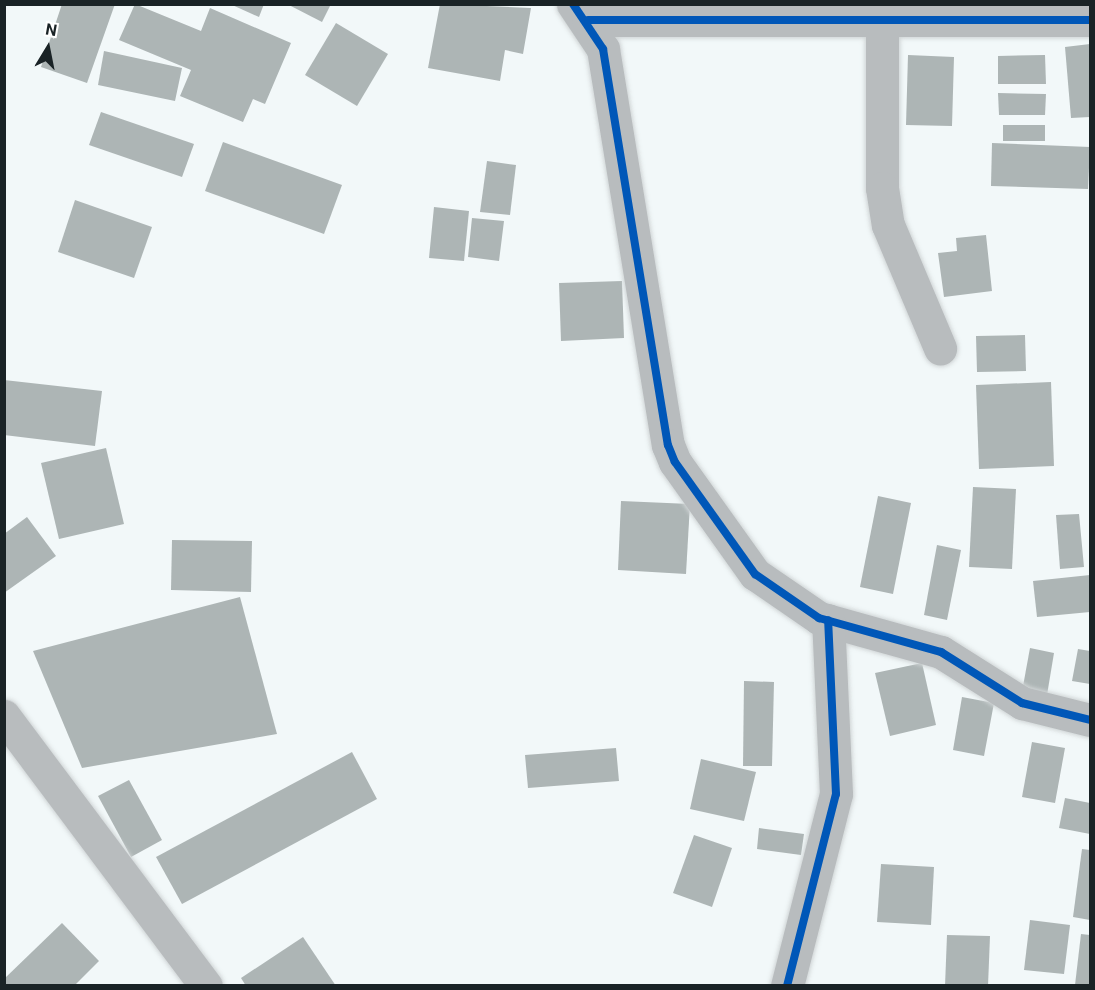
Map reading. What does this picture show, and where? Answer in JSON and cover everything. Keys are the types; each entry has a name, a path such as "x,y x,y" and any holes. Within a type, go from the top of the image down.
{"street":[{"path":"580,12 882,20 1090,20"},
{"path":"580,12 603,50 664,426 675,462 755,574 828,621 941,652 1022,703 1090,720"},
{"path":"882,20 886,216 940,348"},
{"path":"787,986 836,794 828,621"},
{"path":"4,716 206,986"}],"building":[{"path":"62,4 115,4 87,83 41,67"},
{"path":"135,4 201,31 210,8 291,43 265,104 253,99 243,122 180,96 191,70 119,40"},
{"path":"230,4 264,4 259,17"},
{"path":"287,4 331,4 322,22"},
{"path":"440,4 531,8 523,54 505,50 500,81 428,68"},
{"path":"336,23 388,54 357,106 305,75"},
{"path":"1090,44 1090,117 1071,118 1065,47"},
{"path":"104,51 182,68 175,101 98,85"},
{"path":"908,55 954,57 952,126 906,125"},
{"path":"1045,55 1046,84 998,84 998,56"},
{"path":"998,93 1046,94 1045,115 999,115"},
{"path":"101,112 194,144 182,177 89,145"},
{"path":"1003,125 1045,125 1045,141 1003,141"},
{"path":"223,142 342,185 324,234 205,191"},
{"path":"992,143 1090,147 1088,189 991,186"},
{"path":"487,161 516,165 510,215 480,212"},
{"path":"75,200 152,227 134,278 58,252"},
{"path":"434,207 469,211 464,261 429,258"},
{"path":"472,218 504,221 499,261 468,257"},
{"path":"986,235 992,291 944,297 938,253 957,251 956,238"},
{"path":"622,281 624,338 561,341 559,283"},
{"path":"1025,335 1026,371 977,372 976,336"},
{"path":"4,380 102,391 95,446 4,435"},
{"path":"1051,382 1054,466 979,469 976,385"},
{"path":"106,448 124,524 59,539 41,463"},
{"path":"973,487 1016,489 1012,569 969,567"},
{"path":"878,496 911,503 893,594 860,587"},
{"path":"621,501 690,504 686,574 618,570"},
{"path":"1079,514 1084,567 1060,569 1056,515"},
{"path":"27,517 56,556 4,593 4,534"},
{"path":"172,540 252,541 251,592 171,590"},
{"path":"937,545 961,550 947,620 924,615"},
{"path":"1090,575 1090,612 1037,617 1033,581"},
{"path":"240,597 277,734 82,768 33,651"},
{"path":"1030,648 1054,653 1046,701 1021,697"},
{"path":"1078,649 1090,651 1090,684 1072,681"},
{"path":"922,663 936,725 890,736 875,673"},
{"path":"744,681 774,682 772,766 743,766"},
{"path":"962,697 994,703 984,756 953,750"},
{"path":"1032,742 1065,748 1055,803 1022,797"},
{"path":"616,748 619,781 528,788 525,755"},
{"path":"352,752 377,799 182,904 156,857"},
{"path":"701,759 756,772 744,821 690,809"},
{"path":"129,780 162,840 131,857 98,796"},
{"path":"1065,798 1090,803 1090,834 1059,828"},
{"path":"759,828 804,834 801,855 757,849"},
{"path":"694,835 732,848 712,907 673,893"},
{"path":"1082,849 1090,850 1090,920 1073,917"},
{"path":"881,864 934,867 931,925 877,922"},
{"path":"1030,920 1070,925 1064,974 1024,970"},
{"path":"62,923 99,961 74,986 5,986 4,979"},
{"path":"1081,934 1090,935 1090,986 1075,985"},
{"path":"947,935 990,936 988,986 945,986"},
{"path":"303,937 336,986 246,986 241,978"}],"cycle path":[{"path":"573,4 603,49 668,445 675,462 755,574 819,618 941,652 1022,703 1090,720"},
{"path":"588,20 1090,20"},
{"path":"787,986 836,794 828,620"}]}
